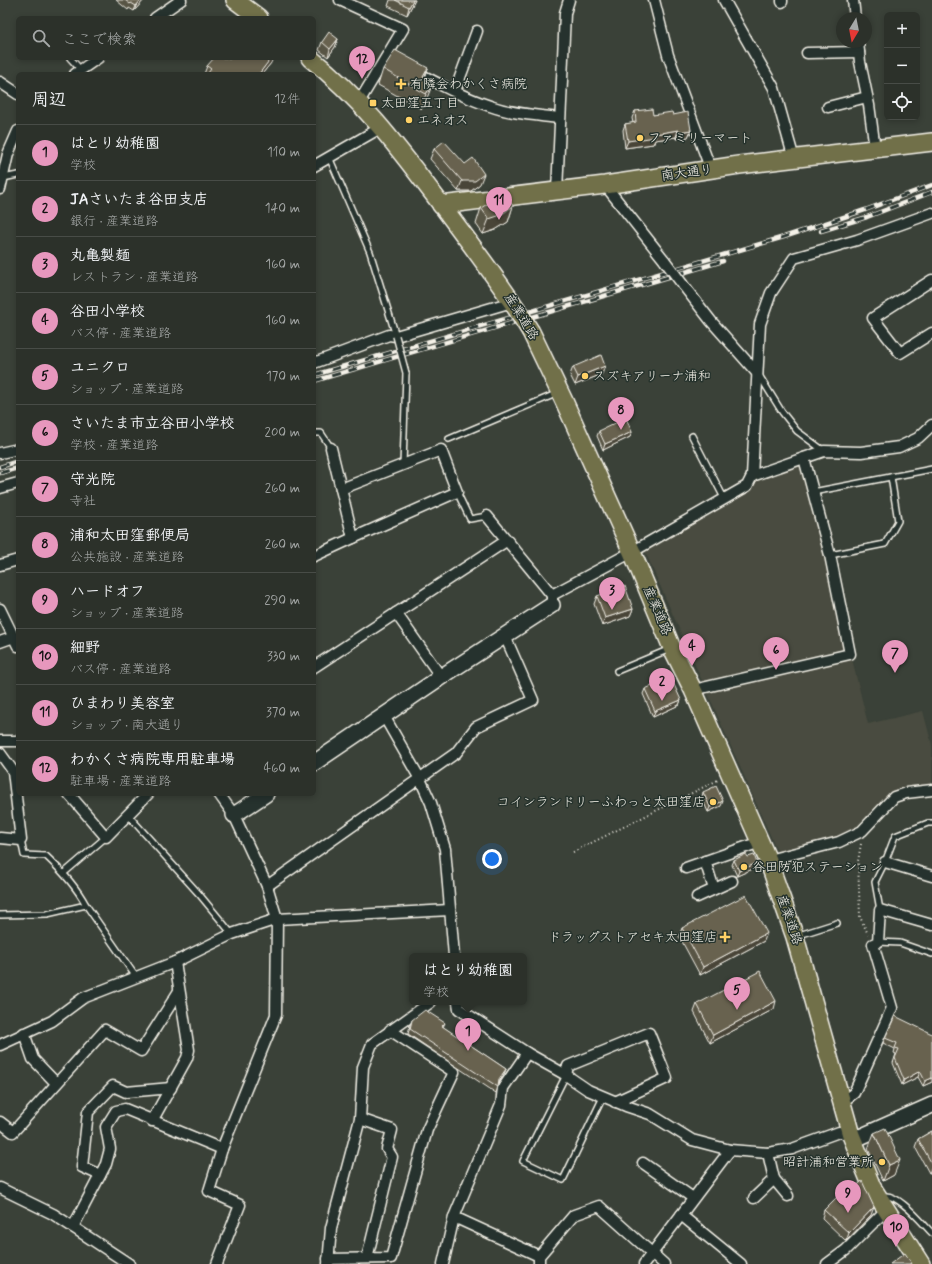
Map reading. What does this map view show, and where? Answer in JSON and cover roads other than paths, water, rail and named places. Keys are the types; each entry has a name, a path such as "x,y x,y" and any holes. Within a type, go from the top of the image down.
{"main road":[{"path":"236,0 256,16"},
{"name":"産業道路","path":"312,60 359,102 382,127 514,305 531,332 560,392 632,552 672,648 693,690 768,860 796,937 851,1135 872,1187 921,1264"},
{"name":"南大通り","path":"441,205 932,142"}],"street":[{"path":"159,16 181,0"},
{"path":"340,0 403,29 359,102"},
{"path":"654,0 668,55 711,170"},
{"path":"724,0 774,88 794,159"},
{"path":"853,0 854,12"},
{"path":"557,191 565,1"},
{"path":"455,91 477,31"},
{"path":"807,53 850,48"},
{"path":"858,48 874,149"},
{"path":"387,57 490,107 512,112 559,118"},
{"path":"78,72 95,60"},
{"path":"0,82 16,93"},
{"path":"828,107 867,97"},
{"path":"316,165 382,127"},
{"path":"0,189 8,154 16,136"},
{"path":"605,185 712,321 757,373"},
{"path":"316,762 440,677 505,636 552,600 724,498 747,486 752,476 760,324 771,294 794,258 857,240 932,213"},
{"path":"932,280 873,318 900,354 932,333"},
{"path":"316,362 389,335 396,336 514,305"},
{"path":"752,476 824,451 861,452 899,447 918,438 932,425"},
{"path":"331,448 353,538"},
{"path":"0,453 16,449"},
{"path":"316,555 457,492 441,450 341,489"},
{"path":"693,690 850,654 830,556 804,458"},
{"path":"0,488 16,484"},
{"path":"487,516 552,600"},
{"path":"316,666 506,541"},
{"path":"0,565 16,561"},
{"path":"0,609 16,642 0,642"},
{"path":"396,613 440,677"},
{"path":"267,886 456,753 476,727 533,700 505,636"},
{"path":"384,716 420,778 431,803 445,849 454,953"},
{"path":"0,741 16,741"},
{"path":"0,753 12,771 21,840 0,838"},
{"path":"768,860 839,842 862,831 894,797 906,793 932,790"},
{"path":"71,796 106,837 146,796"},
{"path":"217,1264 240,1205 209,1191 222,1149 276,1015 277,920 267,886 234,815 220,796"},
{"path":"234,815 263,796"},
{"path":"686,868 760,842"},
{"path":"706,861 714,889"},
{"path":"885,862 932,876"},
{"path":"697,897 732,881"},
{"path":"0,1045 52,1021 83,998 174,962 232,934 277,920 450,910"},
{"path":"842,1102 854,1093 892,1008 875,943 880,910 932,925"},
{"path":"152,1121 187,1058 189,1050 174,962"},
{"path":"0,1122 13,1132 105,1030 141,1051 180,991"},
{"path":"390,1030 454,1072 427,1130 391,1258 328,1261 331,1228 360,1119 363,1067 372,1044 390,1030 427,1005"},
{"path":"458,1005 459,1009 588,1090 615,1102 650,1114 692,1140 730,1150 768,1154 792,1149 839,1132 860,1137 932,1105"},
{"path":"24,1033 33,1059 56,1083"},
{"path":"566,1075 568,1066 649,1033 667,1078 615,1102"},
{"path":"443,1264 454,1218 501,1105 503,1088 527,1053"},
{"path":"100,1175 82,1167 88,1112 113,1086 126,1092 171,1088"},
{"path":"73,1227 106,1164 110,1149 106,1127 116,1111 125,1109 222,1149"},
{"path":"360,1119 392,1130 387,1149 392,1157 367,1258"},
{"path":"644,1264 730,1150"},
{"path":"768,1154 774,1179 788,1196"},
{"path":"643,1163 693,1198"},
{"path":"754,1198 774,1179"},
{"path":"0,1188 53,1214 129,1264"},
{"path":"827,1264 846,1250 883,1205"},
{"path":"454,1218 539,1260 574,1215 599,1206 664,1264"},
{"path":"681,1215 741,1264"}],"lane":[{"path":"71,60 78,72"},
{"path":"329,157 370,252 406,373 403,465"},
{"path":"3,178 16,175"},
{"path":"757,373 782,412 797,431 824,451"},
{"path":"448,439 560,392"},
{"path":"316,433 321,433 331,448"},
{"path":"692,436 724,498"},
{"path":"813,492 932,469"},
{"path":"830,556 885,544 898,521 891,477"},
{"path":"457,492 470,519 487,516"},
{"path":"617,672 672,648"},
{"path":"128,815 199,894 232,934"},
{"path":"880,910 875,882 895,836 928,823 932,823"},
{"path":"64,873 106,837"},
{"path":"21,840 24,855 46,856 64,873 80,892 86,905 136,977"},
{"path":"0,915 47,914 86,905"},
{"path":"796,937 837,923"},
{"path":"875,943 900,943 932,954"},
{"path":"566,1075 523,1160 563,1180 603,1097"},
{"path":"883,1205 886,1195 890,1196 910,1210 932,1233"}],"railway":[{"path":"316,374 784,237 865,210 932,185"},
{"path":"821,231 867,217 932,192"},
{"path":"316,380 723,261"},
{"path":"0,467 16,462"},
{"path":"0,473 16,469"}],"place":[{"name":"わかくさ病院専用駐車場","path":"362,79"},
{"name":"有隣会わかくさ病院","path":"401,84"},
{"name":"太田窪五丁目","path":"373,103"},
{"name":"エネオス","path":"409,120"},
{"name":"ファミリーマート","path":"640,138"},
{"name":"ひまわり美容室","path":"499,220"},
{"name":"スズキアリーナ浦和","path":"585,376"},
{"name":"浦和太田窪郵便局","path":"621,430"},
{"name":"丸亀製麺","path":"612,610"},
{"name":"谷田小学校","path":"692,666"},
{"name":"さいたま市立谷田小学校","path":"776,670"},
{"name":"守光院","path":"895,673"},
{"name":"JAさいたま谷田支店","path":"662,701"},
{"name":"コインランドリーふわっと太田窪店","path":"713,802"},
{"name":"谷田防犯ステーション","path":"744,867"},
{"name":"ドラッグストアセキ太田窪店","path":"725,937"},
{"name":"ユニクロ","path":"737,1010"},
{"name":"はとり幼稚園","path":"468,1051"},
{"name":"昭計浦和営業所","path":"882,1162"},
{"name":"ハードオフ","path":"848,1213"},
{"name":"細野","path":"896,1247"}]}
